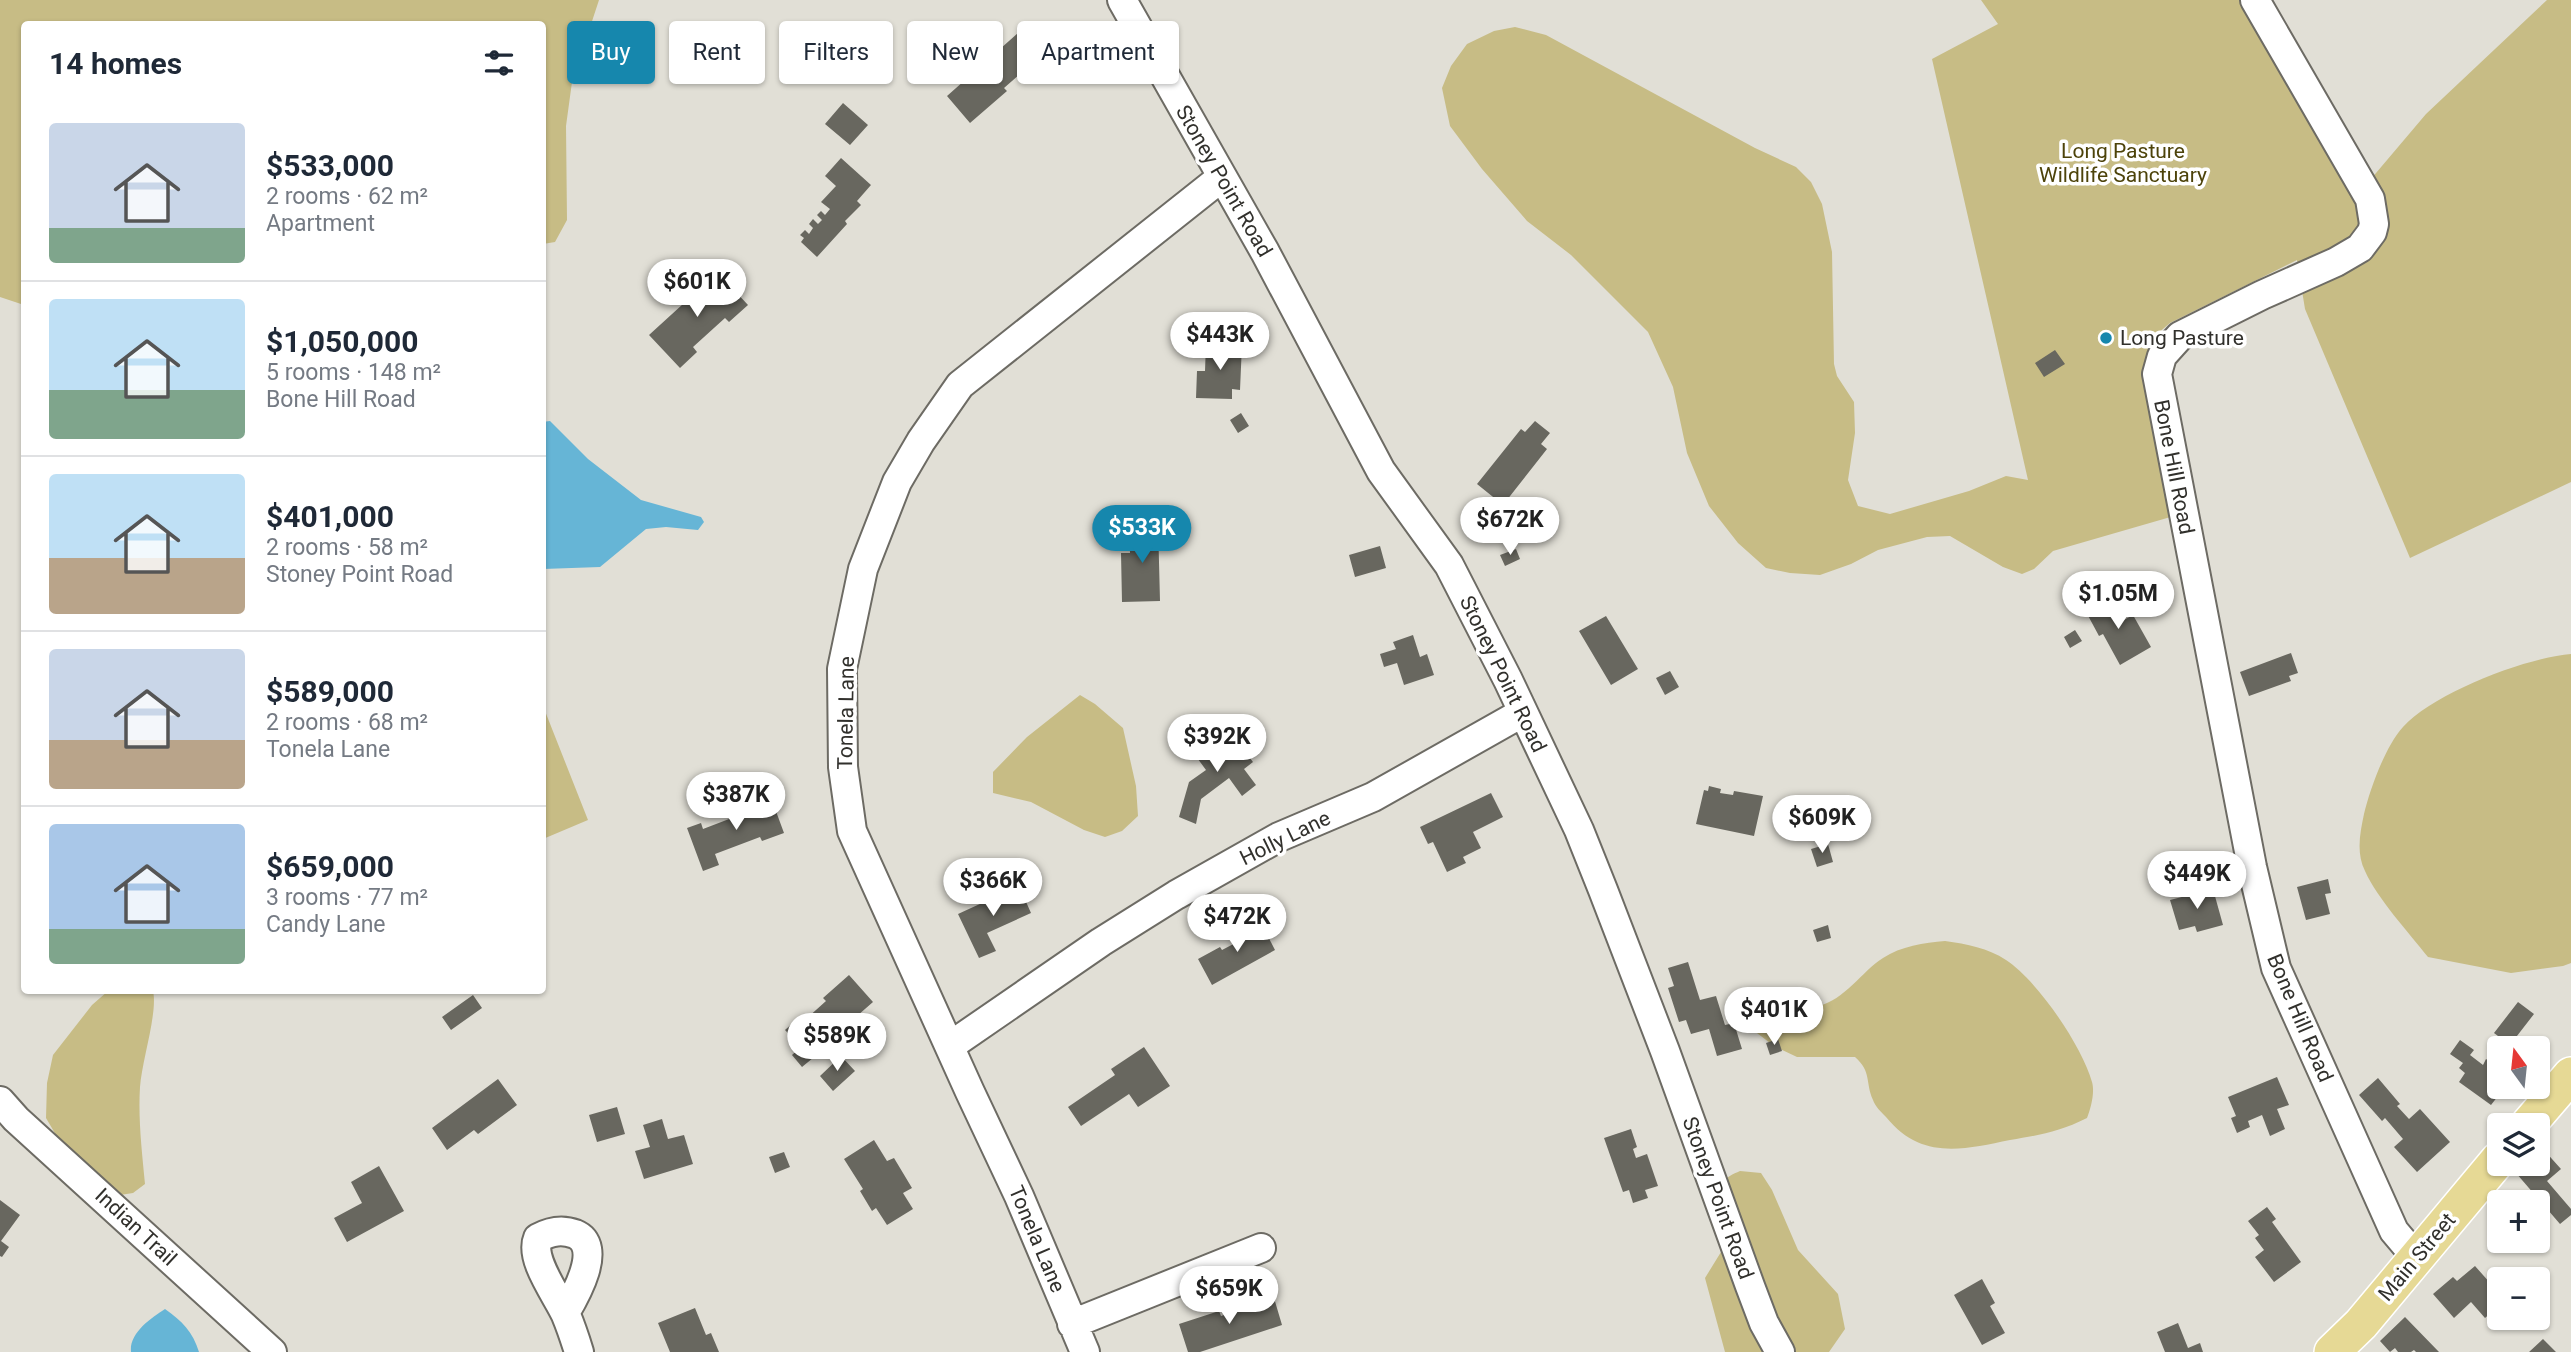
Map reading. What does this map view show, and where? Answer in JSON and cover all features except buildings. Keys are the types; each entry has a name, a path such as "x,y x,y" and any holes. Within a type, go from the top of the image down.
{"main road":[{"path":"2538,1113 2571,1075"},
{"name":"Main Street","path":"2332,1352 2361,1324 2487,1173"}],"street":[{"name":"Stoney Point Road","path":"1122,0 1265,252 1381,471 1449,565 1579,830 1665,1051 1749,1286 1764,1323 1780,1352"},
{"name":"Bone Hill Road","path":"2255,0 2370,200 2374,224 2372,232 2360,248 2336,262 2180,336 2162,356 2157,374 2252,867 2276,968 2394,1231 2416,1257"},
{"name":"Tonela Lane","path":"1085,1352 1019,1196 852,831 844,767 842,669 863,569 897,482 921,441 960,385 1222,177"},
{"name":"Holly Lane","path":"950,1046 1101,942 1176,895 1279,838 1373,797 1522,713"},
{"name":"Indian Trail","path":"5,1119 272,1352"},
{"path":"1072,1324 1261,1248"},
{"path":"565,1313 579,1352"}],"green space":[{"path":"0,0 599,0 592,21 567,21 567,84 572,84 566,126 567,220 555,242 546,244 546,21 21,21 21,304 0,297"},
{"name":"Long Pasture Wildlife Sanctuary","path":"1981,0 2240,0 2354,199 2426,114 2547,0 2571,0 2571,482 2410,558 2305,309 2297,260 2170,323 2152,343 2146,370 2174,516 2053,551 2034,569 2022,574 2003,567 1950,536 1927,537 1878,550 1851,564 1820,575 1766,568 1738,543 1709,506 1687,453 1673,387 1648,332 1571,255 1527,221 1482,169 1450,126 1442,88 1451,66 1467,44 1494,31 1515,27 1546,35 1755,148 1796,167 1811,182 1822,204 1832,252 1834,364 1837,376 1854,402 1855,433 1848,480 1858,506 1890,514 1969,491 2006,476 2028,480 1932,59 1998,24"},
{"path":"2571,654 2571,963 2511,973 2428,957 2377,892 2360,857 2364,814 2384,757 2403,727 2436,702 2481,679 2506,670"},
{"path":"1080,695 1123,728 1136,786 1138,816 1122,831 1105,837 1084,830 1031,802 993,793 993,772 1027,737"},
{"path":"546,714 588,820 546,837"},
{"path":"1945,941 1977,947 2006,960 2031,982 2044,998 2069,1033 2087,1067 2093,1090 2087,1118 2049,1132 1975,1147 1928,1146 1899,1131 1878,1109 1864,1068 1855,1057 1797,1057 1774,1046 1753,1030 1741,1008 1748,999 1792,1007 1828,1003 1890,954 1913,946"},
{"path":"105,994 153,994 152,1023 140,1087 145,1184 133,1193 120,1195 63,1147 46,1118 47,1083 53,1055 92,1005"},
{"path":"1740,1171 1761,1173 1772,1190 1798,1250 1838,1294 1845,1329 1829,1352 1725,1352 1705,1278 1721,1252 1717,1218 1719,1190 1726,1179"}],"water":[{"path":"550,421 588,459 641,500 701,517 704,522 698,530 666,527 646,529 600,567 546,569 546,422"},
{"path":"165,1309 186,1328 199,1352 131,1352 137,1332"}],"place":[{"name":"Long Pasture","path":"2106,338"}]}
